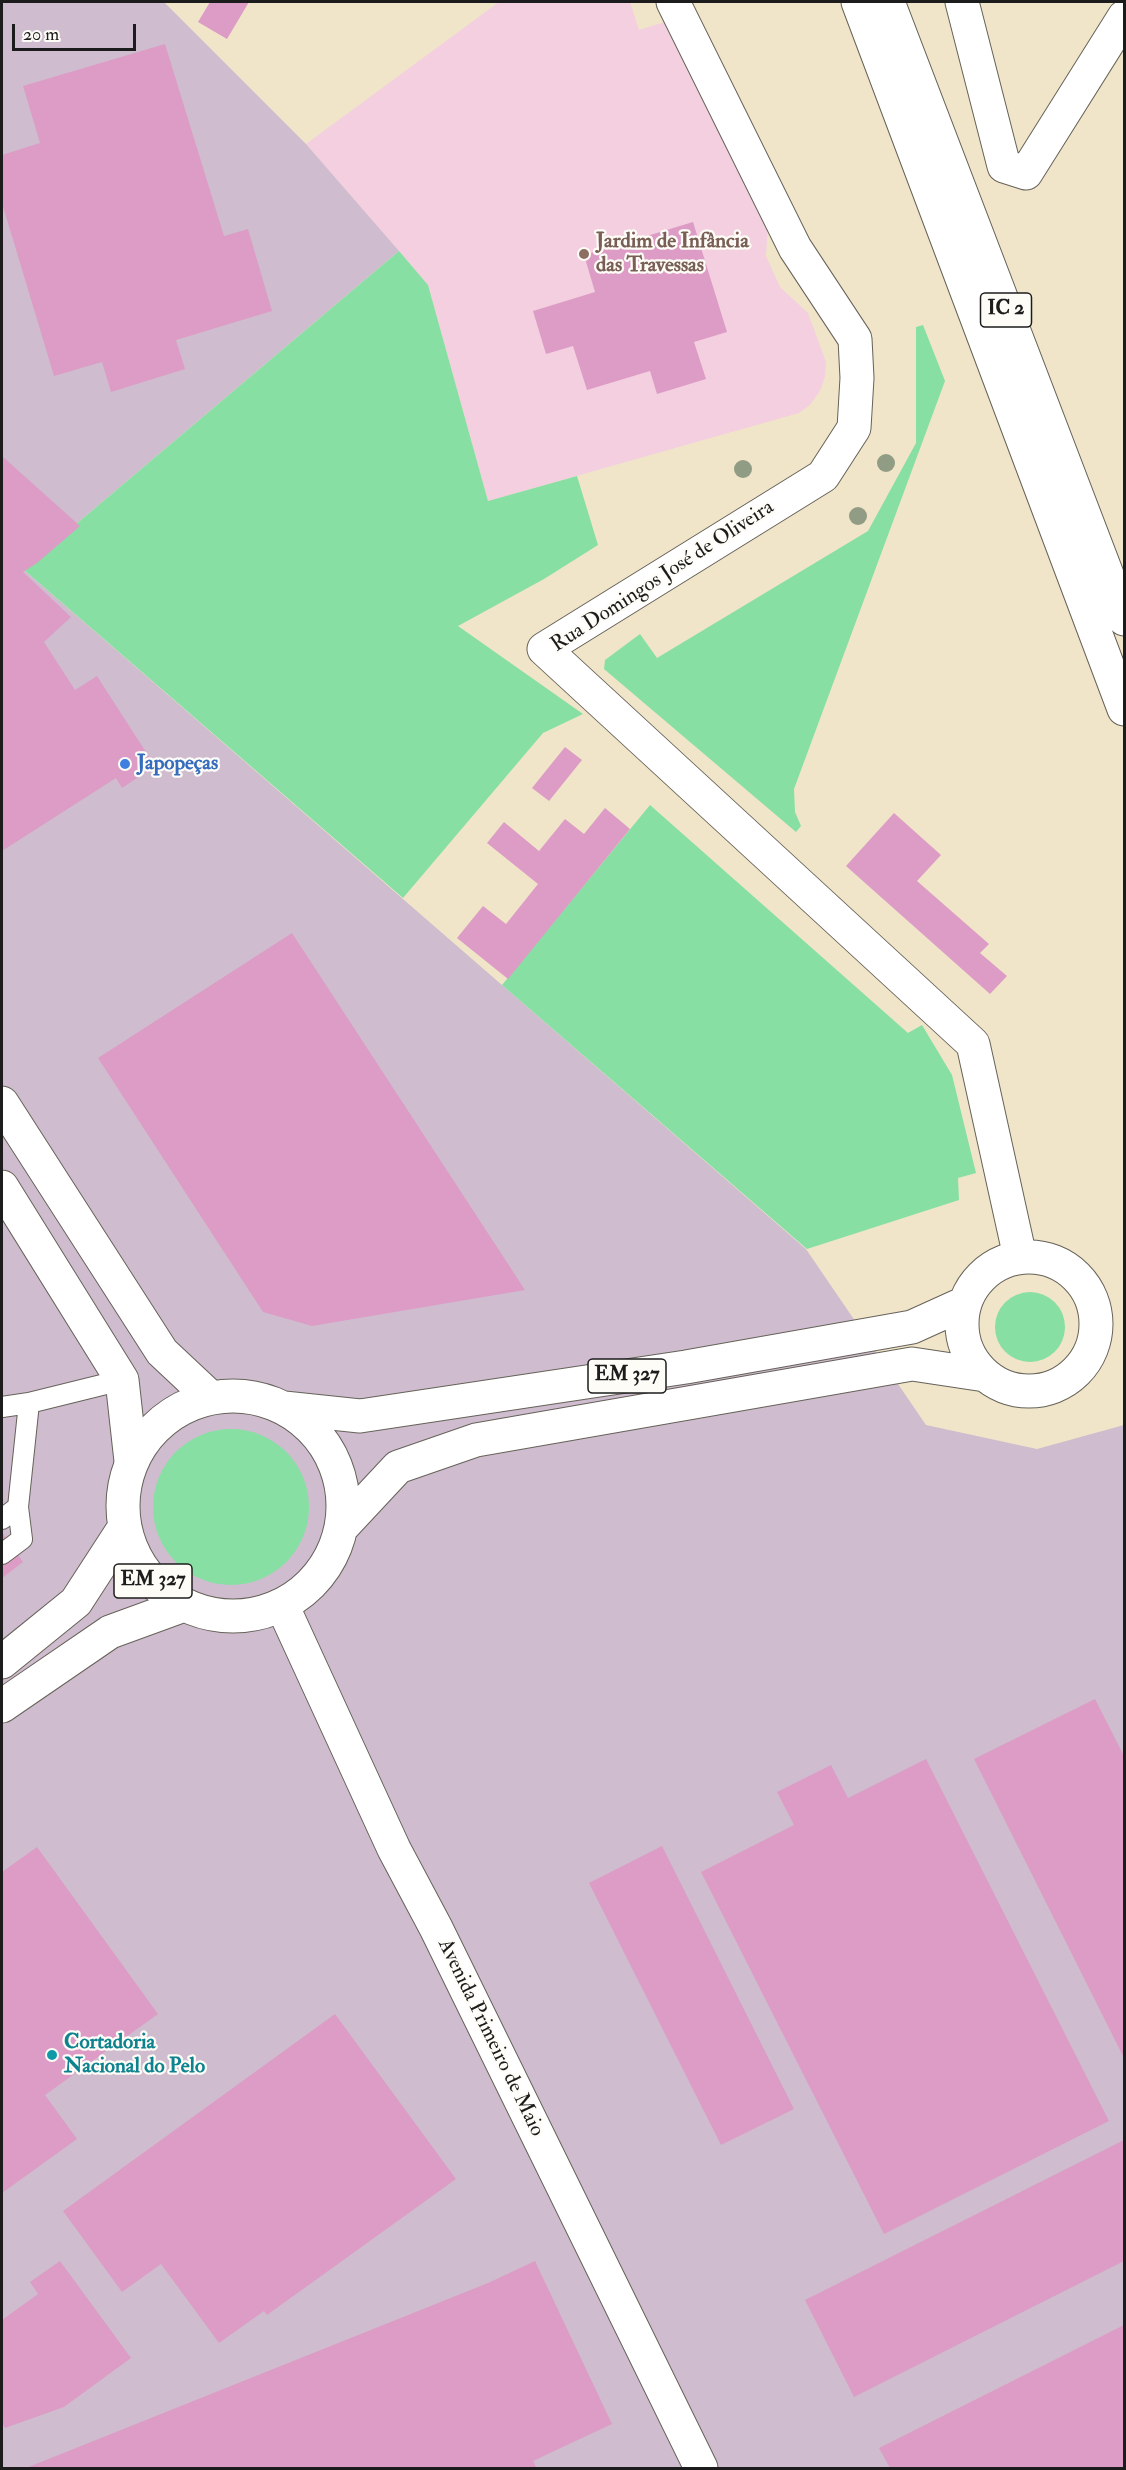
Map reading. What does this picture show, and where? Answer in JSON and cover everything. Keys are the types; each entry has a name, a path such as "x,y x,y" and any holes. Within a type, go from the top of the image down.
{"main road":[{"name":"Rua Domingos José de Oliveira","path":"673,2 795,248 855,339 857,378 854,428 823,476 544,649 973,1044 1020,1257"},
{"name":"IC 2","path":"858,2 1125,709"},
{"name":"IC 2","path":"888,2 1125,619"},
{"path":"962,2 1004,166 1026,172 1125,17"},
{"path":"2,1103 162,1352 210,1397"},
{"path":"2,1187 122,1380 131,1461"},
{"name":"EM 327","path":"1020,1257 1040,1257 1060,1264 1076,1275 1089,1292 1110,1309 1096,1332 1091,1352 1079,1369 1063,1382 1044,1389 1023,1391 1002,1385 985,1375 972,1360 964,1342 962,1322 965,1304 973,1287 986,1272 1020,1257"},
{"name":"EM 327","path":"284,1408 313,1430 334,1461 343,1493 342,1527 330,1559 310,1585 282,1605 250,1615 216,1615 184,1605 156,1586 136,1559 124,1528 122,1494 131,1461 150,1432 176,1411 210,1397 248,1396 284,1408 360,1416 675,1368 912,1327 965,1304"},
{"name":"EM 327","path":"342,1527 398,1467 476,1440 912,1364 985,1375"},
{"name":"EM 327","path":"2,1662 75,1602 124,1528"},
{"name":"EM 327","path":"2,1706 110,1632 184,1605"},
{"name":"Avenida Primeiro de Maio","path":"282,1605 394,1849 436,1928 701,2469"}],"lane":[{"path":"2,1407 28,1403 122,1380"},
{"path":"2,1554 22,1539 18,1507 28,1403"},
{"path":"2,1519 18,1507"}],"shaded area":[{"path":"2,2 164,2 306,144 399,251 23,569 806,1249 926,1425 1037,1449 1124,1425 1124,2468 2,2468"},
{"name":"Jardim de Infância das Travessas","path":"499,2 630,2 639,30 668,21 768,225 766,256 780,287 808,313 826,362 825,377 820,391 810,405 799,413 488,501 428,285 306,144"}],"green space":[{"path":"399,251 428,285 488,501 577,476 598,545 544,579 458,626 583,714 543,733 403,898 23,569"},
{"path":"923,325 945,381 794,789 795,812 801,826 796,832 604,669 605,660 640,634 657,658 868,531 916,443 916,327"},
{"path":"650,805 908,1033 922,1025 952,1075 976,1173 958,1178 959,1200 807,1249 502,985"},
{"path":"1037,1292 1050,1298 1059,1307 1063,1313 1065,1327 1063,1341 1055,1352 1044,1360 1023,1362 1005,1352 997,1341 995,1320 1005,1302 1016,1294"},
{"path":"231,1429 246,1430 261,1435 275,1442 286,1452 296,1463 303,1477 308,1492 308,1522 303,1537 296,1551 286,1562 275,1572 261,1579 246,1584 231,1585 216,1584 201,1579 187,1572 176,1562 166,1551 159,1537 154,1522 153,1507 154,1492 159,1477 166,1463 176,1452 187,1442 201,1435 216,1430"}],"building":[{"path":"210,2 249,2 227,39 198,22"},
{"path":"165,44 224,236 248,229 272,311 176,340 185,369 111,392 102,362 54,376 2,203 2,155 40,143 23,86"},
{"path":"693,222 727,332 694,342 706,379 657,394 650,371 587,390 573,346 546,354 533,311 595,292 584,255"},
{"path":"2,456 80,526 23,572 71,617 44,642 75,690 97,676 155,766 122,788 116,778 2,851"},
{"path":"565,747 582,760 549,801 532,788"},
{"path":"605,808 630,829 508,979 457,938 483,906 506,924 538,884 487,843 504,822 539,851 565,819 584,834"},
{"path":"894,813 941,855 917,881 989,944 980,953 1007,976 990,994 846,866"},
{"path":"292,933 525,1290 312,1326 263,1312 98,1058"},
{"path":"2,1532 23,1562 2,1578"},
{"path":"1095,1699 1124,1756 1124,2058 974,1759"},
{"path":"926,1759 1109,2121 884,2234 701,1872 794,1825 777,1792 831,1765 848,1798"},
{"path":"662,1846 794,2109 721,2145 589,1883"},
{"name":"Cortadoria Nacional do Pelo","path":"37,1847 158,2014 45,2095 77,2139 2,2193 2,1872"},
{"path":"335,2014 456,2179 267,2315 264,2311 219,2343 161,2264 122,2292 63,2211"},
{"path":"1124,2140 1124,2261 854,2397 805,2300"},
{"path":"60,2261 131,2358 64,2407 5,2428 2,2423 2,2320 38,2294 30,2282"},
{"path":"535,2261 612,2424 533,2461 536,2467 26,2468 488,2283"},
{"path":"1124,2325 1124,2468 890,2468 879,2448"}],"place":[{"name":"Jardim de Infância das Travessas","path":"584,254"},
{"name":"Japopeças","path":"125,764"},
{"name":"Cortadoria Nacional do Pelo","path":"52,2055"}]}
